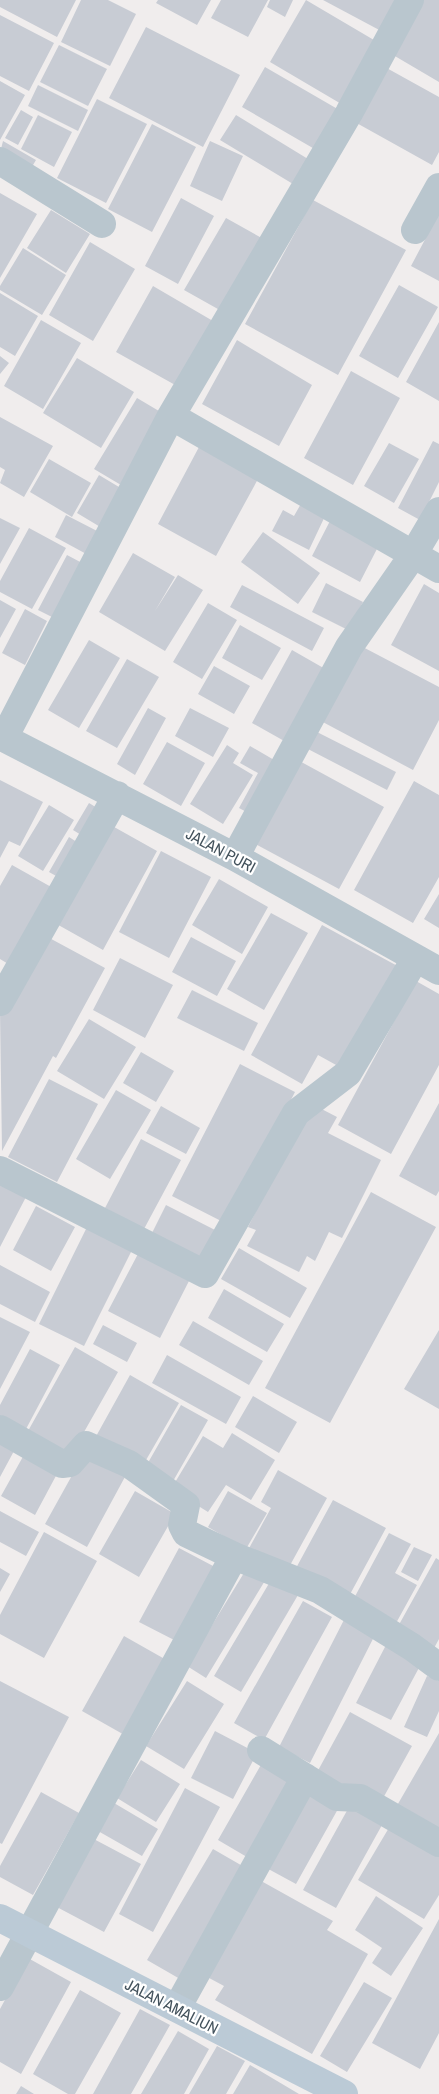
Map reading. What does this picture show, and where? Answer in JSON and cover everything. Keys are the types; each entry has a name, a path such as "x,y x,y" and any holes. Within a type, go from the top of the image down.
{"street":[{"path":"2,737 171,416 349,113 410,0"},
{"path":"0,161 102,224"},
{"path":"415,230 439,188"},
{"path":"171,416 337,509 413,555 439,568"},
{"path":"235,857 349,647 413,555 439,511"},
{"name":"JALAN PURI","path":"2,737 235,857 427,965"},
{"path":"0,1002 117,795"},
{"path":"0,1170 205,1274 296,1113 348,1073 427,965"},
{"path":"0,1429 62,1464 70,1463 86,1445 129,1464 186,1505 182,1525 186,1532 234,1556 320,1590 412,1647 439,1667"},
{"path":"0,1987 234,1556"},
{"path":"261,1750 337,1797 360,1798 439,1843"},
{"path":"177,2008 305,1777"},
{"name":"JALAN AMALIUN","path":"0,1918 344,2094"}],"building":[{"path":"0,0 76,0 57,37 0,7"},
{"path":"81,0 108,0 136,14 110,66 61,42"},
{"path":"158,0 211,0 197,25 156,3"},
{"path":"221,0 268,0 248,37 211,18"},
{"path":"270,0 293,0 285,17 267,7"},
{"path":"306,0 379,43 343,105 270,62"},
{"path":"323,0 400,0 383,32"},
{"path":"418,0 439,0 439,82 388,52"},
{"path":"0,15 54,43 29,91 0,76"},
{"path":"146,27 240,75 203,147 109,98"},
{"path":"59,45 107,69 88,106 40,82"},
{"path":"383,66 439,97 439,152 432,165 353,121"},
{"path":"265,67 341,111 318,151 242,107"},
{"path":"0,81 25,95 0,140"},
{"path":"38,85 88,110 78,131 28,106"},
{"path":"97,99 147,124 106,203 57,178"},
{"path":"21,110 33,117 18,145 5,138"},
{"path":"38,115 72,132 54,167 21,149"},
{"path":"236,115 308,159 293,184 220,140"},
{"path":"152,124 196,147 152,232 108,209"},
{"path":"3,141 36,160 30,170 0,153"},
{"path":"210,141 243,156 222,201 190,186"},
{"path":"0,193 37,214 0,278"},
{"path":"181,198 214,216 178,284 145,266"},
{"path":"313,200 406,250 338,375 245,324"},
{"path":"51,210 90,234 66,273 27,248"},
{"path":"439,213 439,281 411,266"},
{"path":"226,218 267,241 225,313 184,290"},
{"path":"90,242 135,269 93,341 49,315"},
{"path":"23,248 66,275 42,315 0,290 0,286"},
{"path":"399,285 438,307 398,378 359,356"},
{"path":"153,286 213,321 177,386 116,352"},
{"path":"0,293 38,316 15,356 0,347"},
{"path":"41,320 81,343 43,409 4,386"},
{"path":"439,322 439,401 406,382"},
{"path":"237,340 312,385 279,446 202,404"},
{"path":"0,356 9,363 0,374"},
{"path":"77,358 134,392 101,448 43,413"},
{"path":"351,371 400,398 353,485 304,458"},
{"path":"137,398 164,414 121,485 94,469"},
{"path":"0,417 53,446 24,497 0,483 5,470 0,467"},
{"path":"433,441 439,444 439,482 420,520 398,508"},
{"path":"389,443 419,459 394,503 364,486"},
{"path":"199,447 258,479 216,556 158,524"},
{"path":"49,459 91,483 72,517 30,492"},
{"path":"99,475 129,493 107,531 77,513"},
{"path":"302,502 326,514 309,550 272,531 283,510 294,516"},
{"path":"66,515 101,533 90,556 55,537"},
{"path":"0,518 20,528 0,564"},
{"path":"331,519 379,545 360,582 312,556"},
{"path":"29,528 66,548 32,609 0,592 0,581"},
{"path":"263,532 320,573 298,604 241,562"},
{"path":"133,553 175,577 155,611 178,575 203,590 165,651 99,612"},
{"path":"67,555 84,564 56,619 38,610"},
{"path":"326,583 363,602 348,630 312,612"},
{"path":"424,584 439,593 439,671 391,645"},
{"path":"242,585 324,628 312,651 230,607"},
{"path":"0,600 16,609 0,638"},
{"path":"208,603 237,620 202,679 173,662"},
{"path":"25,609 47,621 25,665 2,653"},
{"path":"240,625 281,648 262,680 222,658"},
{"path":"89,640 120,658 79,728 48,710"},
{"path":"359,645 439,687 439,720 413,770 319,720"},
{"path":"292,650 327,670 286,742 252,723"},
{"path":"127,659 159,677 117,748 86,731"},
{"path":"214,666 250,686 234,714 198,694"},
{"path":"148,708 166,718 135,775 117,764"},
{"path":"190,708 229,728 213,757 175,736"},
{"path":"315,731 396,772 387,790 306,748"},
{"path":"167,742 205,763 181,806 143,784"},
{"path":"227,745 239,753 233,763 253,775 223,824 190,804"},
{"path":"250,746 281,764 254,816 239,808 258,773 240,763"},
{"path":"294,758 384,807 339,889 250,841"},
{"path":"0,780 43,802 20,846 9,841 0,858"},
{"path":"414,781 439,795 439,877 413,923 354,890"},
{"path":"89,803 102,811 86,838 73,830"},
{"path":"49,805 74,820 43,871 18,856"},
{"path":"107,823 157,851 103,950 53,922"},
{"path":"69,837 83,846 65,881 49,872"},
{"path":"161,851 211,877 169,958 119,932"},
{"path":"12,865 53,888 10,965 0,959 0,886"},
{"path":"219,879 268,907 242,954 192,925"},
{"path":"439,894 439,928 424,919"},
{"path":"271,913 308,933 264,1010 227,989"},
{"path":"322,925 403,969 347,1071 318,1055 302,1084 251,1055"},
{"path":"42,934 105,968 56,1058 53,1056 2,1151 0,1011"},
{"path":"191,937 236,961 217,996 172,972"},
{"path":"120,958 173,985 145,1038 93,1010"},
{"path":"416,981 439,994 439,1065 391,1154 338,1125"},
{"path":"192,990 258,1023 244,1051 177,1018"},
{"path":"89,1019 136,1047 104,1099 57,1071"},
{"path":"141,1052 174,1071 156,1102 123,1083"},
{"path":"240,1064 295,1092 227,1224 172,1196"},
{"path":"49,1079 98,1104 57,1182 8,1157"},
{"path":"116,1090 151,1110 110,1179 76,1159"},
{"path":"310,1103 337,1117 328,1133 381,1160 342,1238 329,1232 315,1261 307,1256 299,1272 247,1246 256,1230 248,1227"},
{"path":"439,1103 439,1191 436,1196 399,1176"},
{"path":"161,1106 200,1128 186,1154 146,1133"},
{"path":"141,1139 181,1160 144,1229 105,1208"},
{"path":"0,1183 26,1197 0,1247"},
{"path":"371,1192 436,1227 330,1423 265,1388"},
{"path":"166,1205 215,1230 201,1257 152,1233"},
{"path":"36,1206 75,1227 51,1271 13,1250"},
{"path":"88,1225 133,1248 84,1346 39,1324"},
{"path":"239,1248 307,1288 290,1318 221,1279"},
{"path":"139,1252 190,1279 160,1338 108,1311"},
{"path":"0,1265 50,1292 35,1322 0,1304"},
{"path":"224,1289 284,1324 267,1352 208,1318"},
{"path":"0,1317 30,1332 0,1389"},
{"path":"193,1321 263,1361 249,1385 179,1345"},
{"path":"103,1325 137,1343 127,1362 93,1344"},
{"path":"439,1330 439,1409 404,1389"},
{"path":"75,1347 118,1372 71,1455 28,1431"},
{"path":"30,1349 60,1365 26,1429 0,1415 0,1405"},
{"path":"167,1355 241,1397 226,1424 152,1383"},
{"path":"130,1375 179,1403 142,1467 94,1440"},
{"path":"253,1396 297,1422 279,1453 235,1427"},
{"path":"181,1405 208,1420 172,1483 145,1468"},
{"path":"232,1433 275,1460 251,1500 226,1485 208,1512 171,1489 203,1436 223,1448"},
{"path":"0,1443 14,1451 0,1477"},
{"path":"85,1452 126,1475 87,1547 45,1524"},
{"path":"25,1453 58,1472 35,1515 1,1496"},
{"path":"278,1470 327,1498 288,1569 247,1552 271,1508 261,1502"},
{"path":"135,1491 175,1514 139,1577 99,1554"},
{"path":"228,1491 267,1513 246,1549 208,1527"},
{"path":"333,1500 386,1528 348,1598 295,1570"},
{"path":"0,1511 39,1532 26,1556 0,1542"},
{"path":"44,1532 97,1561 44,1658 0,1634 0,1615"},
{"path":"389,1533 411,1544 395,1573 417,1585 395,1625 352,1602"},
{"path":"414,1547 432,1555 418,1581 401,1572"},
{"path":"179,1548 215,1567 176,1641 139,1622"},
{"path":"436,1558 439,1560 439,1639 433,1650 396,1630"},
{"path":"0,1568 10,1574 0,1592"},
{"path":"247,1568 266,1579 206,1678 187,1666"},
{"path":"271,1580 298,1595 241,1692 214,1676"},
{"path":"303,1601 332,1617 264,1740 234,1723"},
{"path":"347,1614 378,1629 310,1763 279,1747"},
{"path":"124,1636 170,1662 128,1737 82,1711"},
{"path":"386,1645 421,1664 391,1720 356,1703"},
{"path":"427,1676 439,1681 439,1711 427,1737 404,1727"},
{"path":"0,1681 69,1717 2,1844 0,1843"},
{"path":"187,1681 224,1704 184,1769 146,1746"},
{"path":"350,1712 412,1746 382,1800 349,1795 315,1776"},
{"path":"215,1731 257,1753 233,1799 191,1778"},
{"path":"439,1733 439,1835 395,1809"},
{"path":"141,1760 180,1784 156,1822 117,1798"},
{"path":"262,1763 296,1782 252,1860 218,1840"},
{"path":"185,1788 220,1807 153,1932 119,1914"},
{"path":"304,1790 338,1809 296,1884 261,1865"},
{"path":"41,1792 79,1813 33,1895 0,1877 0,1866"},
{"path":"114,1803 158,1829 142,1856 98,1831"},
{"path":"349,1807 382,1825 336,1908 303,1890"},
{"path":"390,1826 439,1855 439,1895 424,1919 358,1880"},
{"path":"90,1837 141,1864 104,1932 53,1905"},
{"path":"213,1849 246,1868 180,1979 147,1960"},
{"path":"252,1876 333,1921 327,1930 368,1954 312,2054 215,2000 224,1986 198,1972"},
{"path":"376,1896 423,1928 391,1976 372,1963 382,1948 355,1930"},
{"path":"439,1919 439,2033 420,2069 372,2043"},
{"path":"28,1958 71,1982 21,2074 0,2062 0,2009"},
{"path":"364,1982 392,1998 347,2072 320,2056"},
{"path":"80,1990 121,2013 75,2094 68,2094 33,2074"},
{"path":"140,2009 170,2025 131,2094 93,2094"},
{"path":"178,2031 209,2049 184,2094 141,2094"},
{"path":"217,2046 245,2061 226,2094 189,2094"},
{"path":"250,2065 299,2094 233,2094"},
{"path":"21,2086 34,2094 16,2094"}]}
